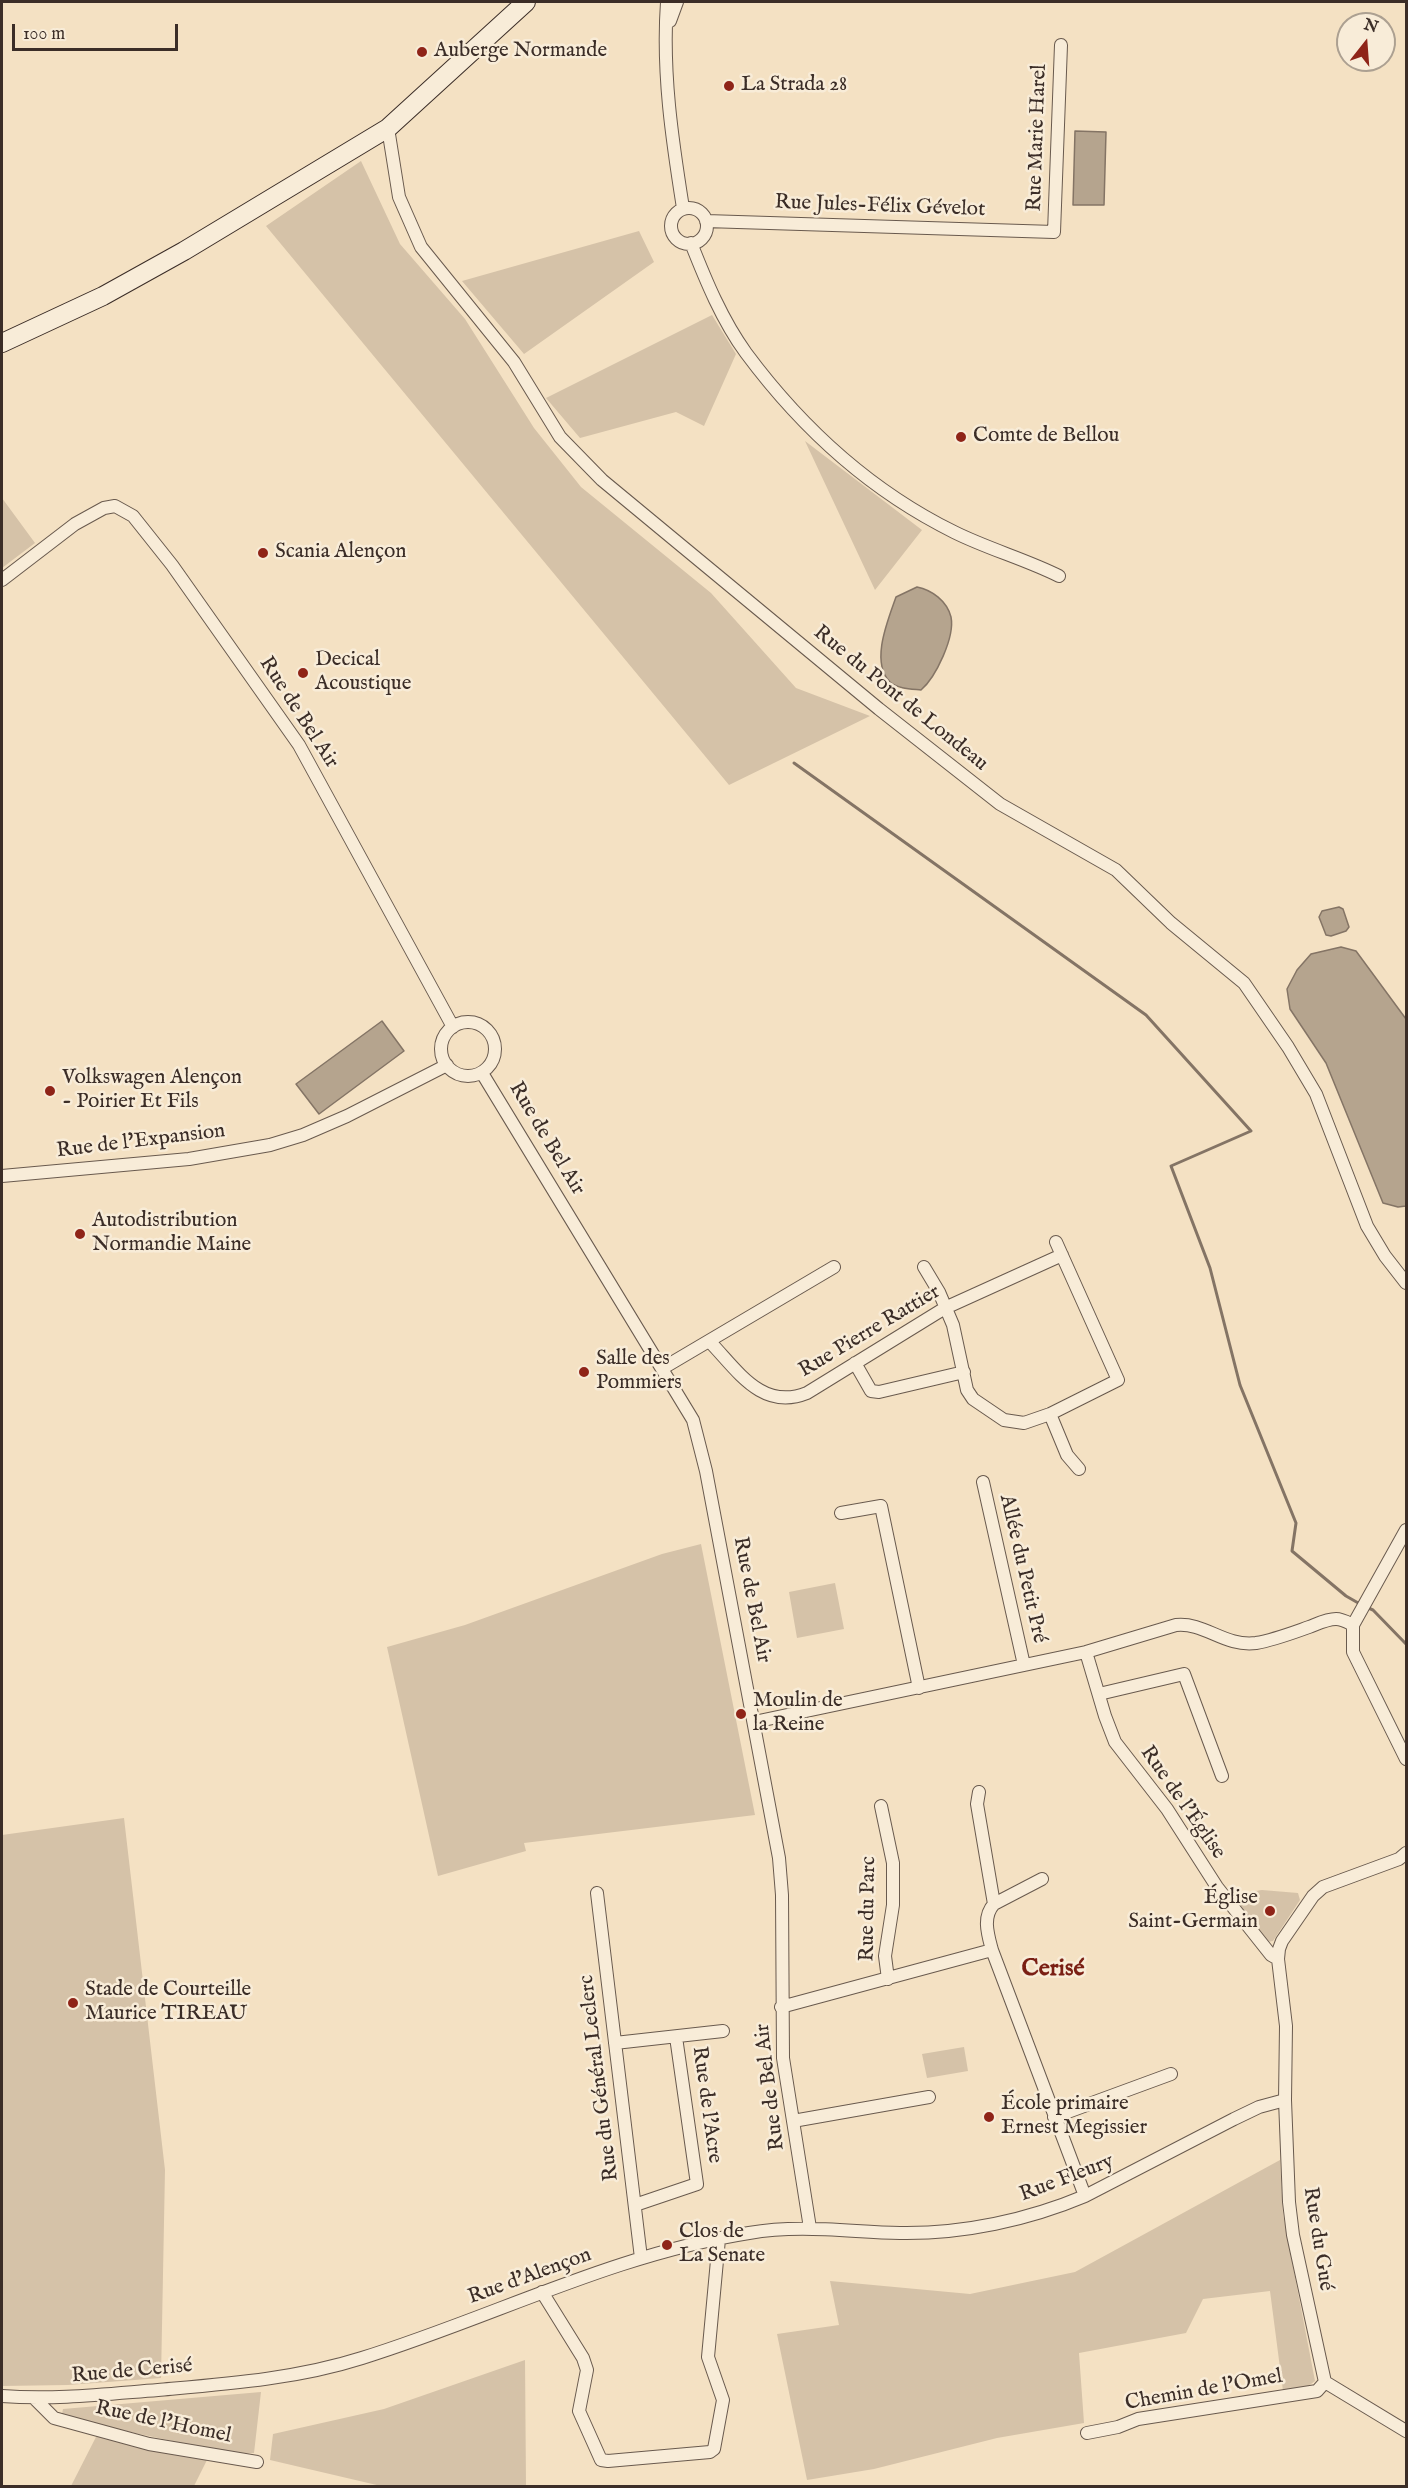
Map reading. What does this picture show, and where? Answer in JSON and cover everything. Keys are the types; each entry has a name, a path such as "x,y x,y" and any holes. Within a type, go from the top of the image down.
{"main road":[{"path":"2,343 103,296 388,128 526,2"}],"street":[{"path":"667,2 667,102 683,208"},
{"path":"667,30 677,2"},
{"name":"Rue Marie Harel","path":"1054,232 1061,45"},
{"name":"Rue du Pont de Londeau","path":"388,128 399,197 421,247 514,362 560,437 602,480 879,709 1000,804 1116,870 1171,923 1244,984 1288,1047 1316,1094 1367,1226 1385,1256 1407,1283"},
{"path":"683,208 697,209 706,221 705,233 697,242 681,242 671,231 672,218 683,208"},
{"name":"Rue Jules-Félix Gévelot","path":"706,221 1054,232"},
{"path":"691,243 718,305 746,352 786,401 845,462 909,507 956,533 1038,565 1059,576"},
{"name":"Rue de Bel Air","path":"2,580 75,524 104,508 115,506 133,516 172,565 299,745 453,1027"},
{"path":"469,1022 478,1024 490,1033 495,1051 493,1060 482,1072 466,1076 457,1073 447,1065 443,1056 443,1042 453,1027 469,1022"},
{"name":"Rue de l'Expansion","path":"2,1176 189,1159 270,1144 303,1135 347,1116 447,1065"},
{"name":"Rue de Bel Air","path":"482,1072 693,1420 706,1471 780,1858 783,2058 810,2228"},
{"path":"924,1267 955,1331 967,1390 973,1400 1004,1420 1024,1423 1050,1414 1118,1380 1056,1242"},
{"name":"Rue Pierre Rattier","path":"710,1342 756,1389 768,1396 782,1399 794,1398 807,1393 945,1308 1062,1255"},
{"path":"663,1368 834,1267"},
{"path":"855,1363 871,1391 879,1392 964,1372"},
{"path":"1050,1414 1067,1455 1079,1468"},
{"name":"Allée du Petit Pré","path":"983,1482 1024,1665"},
{"path":"841,1513 881,1506 919,1688"},
{"path":"1407,1530 1353,1625 1353,1652 1407,1759"},
{"path":"754,1722 1086,1652 1188,1623 1228,1641 1241,1643 1291,1634 1332,1619 1343,1620 1353,1625"},
{"name":"Rue de l'Église","path":"1086,1652 1115,1742 1167,1809 1226,1899 1271,1955 1278,1959"},
{"path":"1099,1694 1184,1674 1222,1776"},
{"path":"980,1792 977,1804 994,1904"},
{"name":"Rue du Parc","path":"881,1806 894,1863 893,1905 885,1956 888,1978"},
{"path":"1286,2100 1286,2026 1278,1959 1282,1941 1323,1887 1399,1859 1407,1853"},
{"path":"1042,1880 994,1904 987,1919 987,1929 992,1950 1085,2196"},
{"name":"Rue du Général Leclerc","path":"597,1893 641,2258"},
{"name":"Rue du Parc","path":"781,2007 992,1950"},
{"name":"Rue de l'Acre","path":"615,2043 723,2031"},
{"name":"Rue de l'Acre","path":"635,2205 697,2184 676,2037"},
{"path":"1054,2116 1172,2074"},
{"path":"793,2121 929,2097"},
{"name":"Rue Fleury","path":"810,2228 902,2233 966,2229 1009,2221 1060,2207 1259,2107 1286,2100"},
{"name":"Rue du Gué","path":"1286,2100 1289,2202 1293,2235 1324,2382"},
{"name":"Rue d'Alençon","path":"266,2378 310,2372 362,2358 641,2258 751,2232 810,2228"},
{"path":"542,2292 583,2358 587,2370 579,2411 601,2460 710,2452 714,2449 723,2400 708,2357 719,2239"},
{"name":"Rue de Cerisé","path":"2,2396 34,2398 211,2385 266,2378"},
{"path":"1324,2382 1407,2431"},
{"name":"Chemin de l'Omel","path":"1087,2433 1118,2427 1138,2419 1317,2391 1324,2382"},
{"name":"Rue de l'Homel","path":"34,2398 54,2418 149,2444 257,2462"}],"shaded area":[{"path":"1075,131 1106,132 1104,205 1073,205"},
{"path":"361,161 400,244 465,319 534,428 581,487 711,593 796,688 870,716 729,785 266,226"},
{"path":"639,231 654,262 524,354 462,281"},
{"path":"712,315 736,354 704,426 676,412 580,438 546,398"},
{"path":"805,441 922,530 875,590"},
{"path":"2,498 35,543 2,568"},
{"path":"917,587 928,591 942,601 951,617 950,635 943,656 933,676 921,690 893,684 884,674 881,664 882,641 896,597"},
{"path":"1339,907 1343,909 1349,927 1346,931 1331,936 1326,935 1319,917 1322,911"},
{"path":"1341,947 1356,951 1406,1019 1406,1206 1398,1207 1383,1203 1326,1063 1290,1009 1287,989 1297,970 1311,954"},
{"path":"382,1021 404,1051 319,1114 296,1084"},
{"path":"701,1544 755,1815 524,1843 526,1851 438,1876 387,1647 465,1625 662,1554"},
{"path":"835,1583 844,1629 797,1638 789,1592"},
{"name":"Stade de Courteille Maurice TIREAU","path":"124,1818 165,2170 161,2378 68,2385 2,2386 2,1835"},
{"path":"1262,1890 1298,1893 1300,1900 1273,1941 1267,1942 1237,1904 1242,1894"},
{"path":"964,2047 968,2071 927,2078 922,2054"},
{"path":"1280,2160 1283,2214 1315,2381 1307,2387 1283,2391 1270,2291 1203,2299 1186,2333 1079,2353 1084,2423 997,2438 874,2469 807,2480 777,2334 839,2325 830,2281 970,2294 1075,2272"},
{"path":"525,2360 526,2486 381,2486 270,2460 273,2434 384,2409"},
{"path":"261,2392 254,2453 233,2454 102,2426 62,2414 63,2409"},
{"path":"97,2435 207,2460 194,2486 71,2486"}],"waterway":[{"path":"794,763 1146,1015 1251,1131 1171,1166 1210,1268 1240,1385 1296,1523 1292,1551 1346,1596 1360,1604"},
{"path":"1366,1607 1373,1610 1406,1644"}],"place":[{"name":"Auberge Normande","path":"422,52"},
{"name":"La Strada 28","path":"729,86"},
{"name":"Comte de Bellou","path":"961,437"},
{"name":"Scania Alençon","path":"263,553"},
{"name":"Decical Acoustique","path":"303,673"},
{"name":"Volkswagen Alençon - Poirier Et Fils","path":"50,1091"},
{"name":"Autodistribution Normandie Maine","path":"80,1234"},
{"name":"Salle des Pommiers","path":"584,1372"},
{"name":"Moulin de la Reine","path":"741,1714"},
{"name":"Église Saint-Germain","path":"1270,1911"},
{"name":"Stade de Courteille Maurice TIREAU","path":"73,2003"},
{"name":"École primaire Ernest Megissier","path":"989,2117"},
{"name":"Clos de La Senate","path":"667,2245"}],"district":[{"name":"Cerisé","path":"1053,1970"}]}
